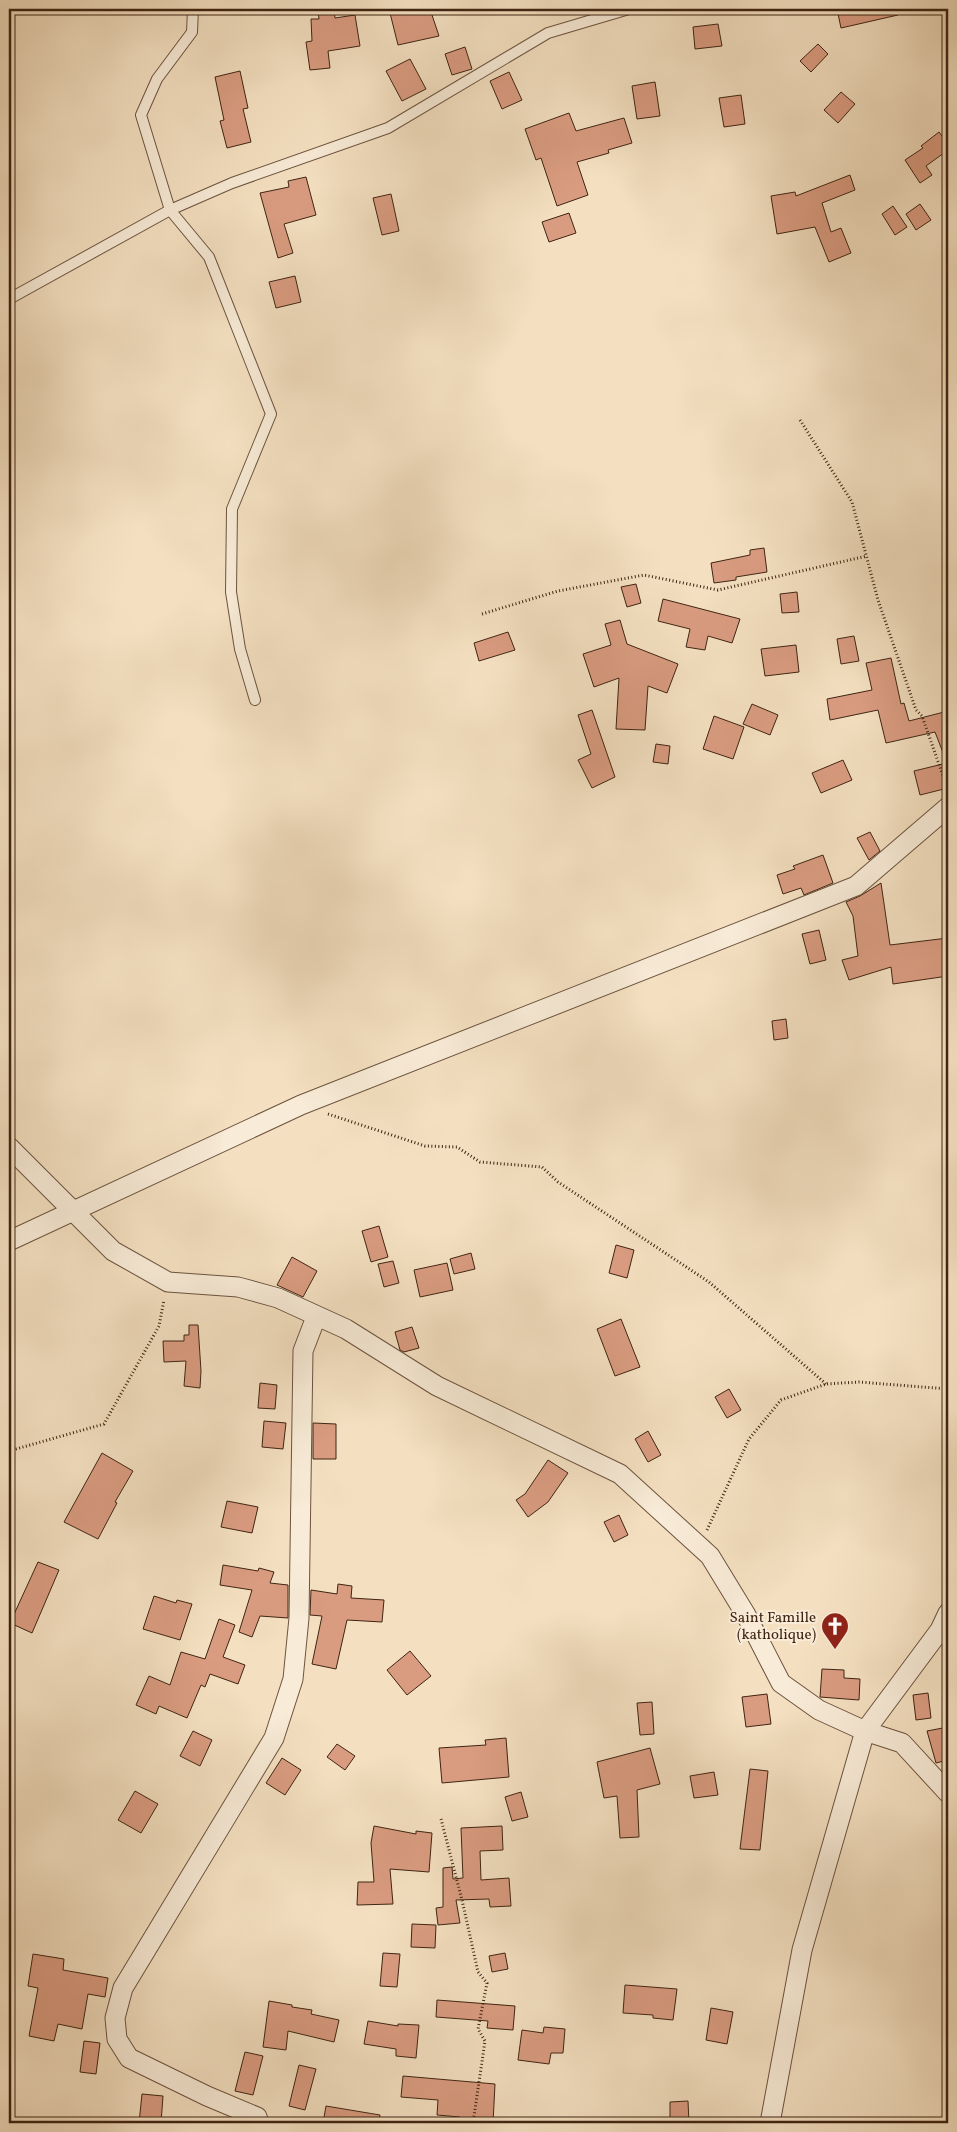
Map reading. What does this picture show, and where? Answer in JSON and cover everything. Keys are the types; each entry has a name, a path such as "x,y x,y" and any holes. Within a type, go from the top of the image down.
{"street":[{"path":"9,1241 301,1105 856,886 948,807"},
{"path":"9,1147 113,1251 168,1282 238,1287 278,1298 316,1317 346,1329 438,1386 620,1474 710,1556 746,1614 781,1683 819,1710 865,1731 902,1743 948,1793"},
{"path":"259,2123 257,2117 207,2096 129,2058 117,2039 115,2018 123,1988 274,1738 293,1680 299,1618 303,1351 316,1317"},
{"path":"770,2123 802,1950 865,1731 940,1630 948,1613"}],"lane":[{"path":"193,9 192,32 157,79 140,115 170,210 209,257 271,414 232,509 231,592 240,649 255,700"},
{"path":"9,299 170,210 232,183 388,128 548,33 629,9"}],"path":[{"path":"800,420 852,502 878,600 916,710 922,716 948,792"},
{"path":"482,614 558,591 644,575 718,590 867,556"},
{"path":"301,1105 425,1146 457,1147 480,1162 542,1167 558,1182 709,1282 826,1384"},
{"path":"9,1451 104,1424 159,1326 168,1282"},
{"path":"700,1547 749,1439 781,1400 826,1384 859,1382 948,1389"},
{"path":"441,1819 478,1972 487,1983 478,2029 485,2040 473,2123"}],"building":[{"path":"318,9 334,9 335,18 355,15 360,46 328,51 330,68 310,70 306,42 312,41 311,19 319,19"},
{"path":"411,9 412,13 430,9 439,36 398,45 390,13"},
{"path":"837,9 898,9 898,15 841,28"},
{"path":"718,24 722,46 695,49 693,27"},
{"path":"818,44 828,54 811,72 800,61"},
{"path":"465,47 472,69 452,75 445,54"},
{"path":"410,59 426,89 402,101 386,71"},
{"path":"240,71 248,108 243,109 251,142 227,148 220,121 224,120 215,77"},
{"path":"509,72 522,100 502,109 490,81"},
{"path":"655,82 660,116 637,119 632,86"},
{"path":"841,92 855,104 838,123 824,110"},
{"path":"741,95 745,124 724,127 719,98"},
{"path":"569,113 576,131 624,118 632,143 608,150 609,153 577,162 588,195 557,206 541,158 536,160 525,129"},
{"path":"939,132 948,144 948,150 926,166 932,175 920,183 905,160 923,148 921,146"},
{"path":"850,175 855,190 822,203 831,232 841,228 851,253 829,262 815,227 777,234 771,196 795,192 796,196"},
{"path":"306,177 316,215 284,224 293,253 278,258 260,193 289,187 288,181"},
{"path":"391,194 399,231 382,235 373,198"},
{"path":"920,204 931,220 916,230 906,214"},
{"path":"893,206 907,227 895,235 882,214"},
{"path":"569,213 576,233 549,242 542,222"},
{"path":"295,276 301,302 276,308 269,282"},
{"path":"764,548 767,572 736,577 736,580 714,583 711,563 750,555 750,550"},
{"path":"636,584 641,603 627,607 621,587"},
{"path":"797,592 799,612 782,613 780,594"},
{"path":"663,599 740,619 732,643 708,636 705,650 686,647 690,629 658,621"},
{"path":"620,620 627,644 678,664 667,693 648,686 645,730 616,729 619,678 594,687 583,654 611,645 605,624"},
{"path":"508,632 515,650 479,661 474,643"},
{"path":"854,636 859,661 841,664 837,639"},
{"path":"796,645 799,672 765,676 761,649"},
{"path":"891,658 901,704 904,703 909,721 948,711 948,788 920,795 914,771 947,763 935,732 886,743 878,710 830,720 827,699 872,690 866,663"},
{"path":"752,704 778,715 770,735 743,724"},
{"path":"592,710 615,777 592,788 578,760 591,754 578,715"},
{"path":"714,716 744,727 733,759 703,749"},
{"path":"656,744 670,746 668,764 653,762"},
{"path":"843,760 852,780 821,793 812,773"},
{"path":"870,832 880,851 869,860 857,838"},
{"path":"823,855 833,883 804,895 801,888 783,894 777,875 795,869 793,866"},
{"path":"881,883 890,945 948,938 948,976 893,984 891,967 849,980 842,960 858,956 853,916 846,902"},
{"path":"819,930 826,960 810,964 802,934"},
{"path":"786,1019 788,1038 774,1040 772,1021"},
{"path":"379,1226 388,1257 371,1262 362,1231"},
{"path":"616,1245 634,1250 627,1278 609,1273"},
{"path":"471,1253 475,1269 454,1274 450,1259"},
{"path":"292,1257 317,1271 303,1297 277,1285"},
{"path":"393,1261 399,1283 384,1287 378,1264"},
{"path":"447,1263 453,1290 420,1297 414,1270"},
{"path":"621,1319 640,1367 615,1376 597,1329"},
{"path":"189,1325 198,1325 201,1371 200,1388 184,1386 186,1361 164,1362 163,1341 184,1341 184,1335 189,1335"},
{"path":"412,1327 419,1348 404,1352 400,1350 395,1332"},
{"path":"260,1383 277,1385 275,1409 258,1408"},
{"path":"729,1389 741,1410 727,1418 715,1397"},
{"path":"264,1421 286,1423 283,1449 262,1447"},
{"path":"313,1423 336,1424 336,1459 313,1459"},
{"path":"648,1431 661,1455 648,1462 635,1439"},
{"path":"102,1453 133,1471 115,1502 117,1503 98,1539 64,1522"},
{"path":"548,1460 568,1473 548,1502 528,1517 516,1500 525,1494"},
{"path":"227,1501 258,1507 252,1533 221,1527"},
{"path":"619,1515 628,1535 614,1542 604,1522"},
{"path":"38,1562 59,1570 32,1633 10,1623"},
{"path":"223,1565 258,1571 259,1568 274,1572 270,1583 288,1585 288,1618 260,1616 252,1637 239,1632 252,1590 220,1585"},
{"path":"338,1584 352,1586 351,1598 384,1600 382,1622 347,1620 336,1669 312,1664 322,1616 310,1615 311,1590 337,1594"},
{"path":"154,1596 176,1603 177,1600 192,1604 180,1640 143,1629"},
{"path":"219,1619 235,1625 223,1657 245,1665 238,1684 210,1674 205,1687 201,1685 187,1718 159,1706 156,1714 136,1705 149,1676 170,1685 181,1652 205,1659"},
{"path":"410,1651 431,1676 407,1695 387,1670"},
{"path":"822,1669 844,1670 844,1678 860,1679 859,1700 820,1697"},
{"path":"928,1693 931,1718 916,1720 913,1695"},
{"path":"767,1694 771,1724 746,1727 742,1697"},
{"path":"652,1702 654,1734 640,1735 637,1703"},
{"path":"948,1727 948,1760 936,1763 927,1731"},
{"path":"193,1731 212,1740 200,1766 180,1756"},
{"path":"506,1738 509,1777 442,1783 439,1748 486,1745 485,1740"},
{"path":"337,1744 355,1756 345,1770 327,1757"},
{"path":"650,1748 660,1784 637,1790 639,1837 620,1838 617,1796 604,1798 597,1762"},
{"path":"282,1758 301,1770 285,1795 266,1783"},
{"path":"750,1769 768,1771 760,1850 740,1849"},
{"path":"714,1772 718,1795 694,1798 690,1776"},
{"path":"135,1791 158,1804 141,1833 118,1820"},
{"path":"521,1792 528,1817 512,1821 505,1797"},
{"path":"374,1826 416,1834 416,1831 432,1833 429,1872 390,1869 393,1904 357,1905 358,1882 374,1882 371,1843"},
{"path":"502,1826 503,1850 480,1851 481,1880 509,1878 511,1906 490,1907 489,1899 456,1900 460,1923 438,1925 436,1908 443,1907 443,1868 452,1867 453,1879 463,1878 461,1828"},
{"path":"412,1924 436,1925 435,1948 411,1947"},
{"path":"383,1953 400,1954 397,1987 380,1986"},
{"path":"505,1953 508,1969 492,1972 489,1956"},
{"path":"33,1954 64,1959 63,1970 108,1978 105,1997 88,1994 82,2029 58,2024 54,2041 29,2036 38,1988 28,1986"},
{"path":"625,1985 677,1989 673,2020 653,2018 653,2015 623,2013"},
{"path":"437,2000 515,2006 513,2030 487,2028 488,2021 436,2017"},
{"path":"269,2001 312,2010 311,2014 339,2020 334,2042 288,2031 286,2050 263,2047"},
{"path":"711,2008 733,2012 727,2044 706,2040"},
{"path":"368,2021 398,2026 398,2024 419,2025 416,2058 396,2056 396,2049 364,2044"},
{"path":"544,2027 565,2029 563,2053 551,2053 549,2064 518,2060 522,2030 543,2033"},
{"path":"84,2041 100,2043 96,2074 80,2072"},
{"path":"245,2052 263,2056 253,2095 235,2091"},
{"path":"299,2065 316,2069 305,2110 289,2106"},
{"path":"403,2076 495,2084 493,2123 460,2122 460,2117 437,2115 438,2100 401,2097"},
{"path":"142,2094 163,2096 161,2123 139,2123"},
{"path":"688,2101 689,2123 670,2123 670,2102"},
{"path":"326,2106 380,2115 379,2123 323,2123"}],"place":[{"name":"Saint Famille (katholique)","path":"835,1650"}]}
